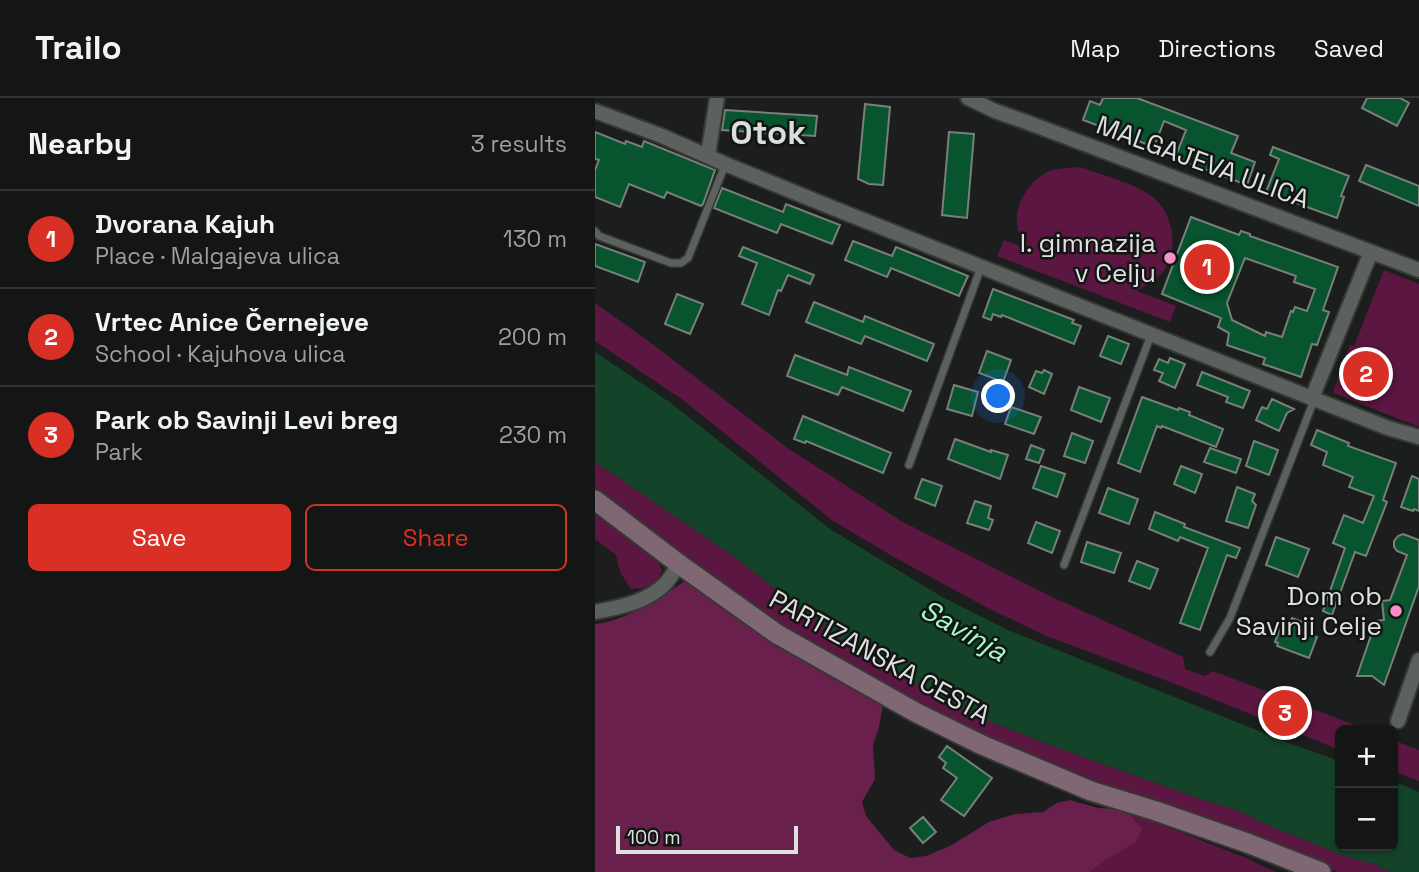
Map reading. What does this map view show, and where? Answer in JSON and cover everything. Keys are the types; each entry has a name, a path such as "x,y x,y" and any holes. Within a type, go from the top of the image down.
{"street":[{"path":"708,155 717,98"},
{"name":"MALGAJEVA ULICA","path":"969,99 1419,270"},
{"path":"595,111 1388,428 1419,437"},
{"path":"1313,398 1371,252"},
{"name":"PARTIZANSKA CESTA","path":"595,500 777,634 948,729 1091,791 1250,844 1321,872"},
{"path":"595,612 642,600 666,583 679,564"},
{"path":"1398,721 1419,660"}],"lane":[{"path":"595,230 599,236 671,263 681,262 688,258 725,164"},
{"path":"909,465 981,266"},
{"path":"1064,565 1151,334"},
{"path":"1210,652 1230,618 1313,398"}],"shaded area":[{"path":"1080,167 1139,188 1154,198 1166,213 1172,231 1170,259 1160,275 1137,291 1176,306 1170,322 997,256 1004,240 1024,248 1017,216 1020,203 1031,185 1047,172"},
{"path":"1384,270 1419,284 1419,427 1334,393 1350,345 1354,346"},
{"path":"595,303 786,447 901,521 1050,596 1183,657 1185,669 1205,676 1213,671 1355,725 1335,725 1335,748 1046,636 986,607 833,521 683,400 595,341"},
{"path":"595,462 729,553 853,649 970,714 1058,748 1239,811 1270,826 1390,872 1338,872 1282,848 1129,794 967,728 893,693 780,627 595,493"},
{"path":"595,513 655,556 662,570 657,582 643,588 631,589 620,572 616,555 595,539"},
{"path":"689,578 883,704 873,745 875,779 862,802 866,816 894,850 910,858 926,856 950,846 989,822 1015,814 1043,812 1057,803 1070,800 1130,814 1142,828 1136,842 1090,872 595,872 595,624 632,613"},
{"path":"1398,742 1419,750 1419,781 1398,773"},
{"path":"1130,814 1246,858 1275,872 1090,872 1142,828"}],"water":[{"name":"Savinja","path":"595,352 671,403 830,529 944,598 1008,630 1335,759 1335,851 1398,851 1398,783 1419,792 1419,872 1390,872 1373,864 1342,855 1270,826 1239,811 1058,748 970,714 853,649 729,553 595,462"}],"building":[{"path":"1103,98 1137,98 1238,136 1231,153 1255,162 1247,185 1175,158 1186,130 1164,121 1154,147 1083,120 1090,101 1100,105"},
{"path":"1367,98 1400,98 1409,103 1397,126 1362,108"},
{"path":"865,104 890,107 883,185 869,184 858,179"},
{"path":"725,110 817,116 815,136 722,130"},
{"path":"595,132 625,144 626,141 642,147 644,141 715,170 703,204 701,206 667,192 664,198 629,184 620,207 595,197 595,170 599,160 595,159"},
{"path":"949,132 974,134 967,218 942,215"},
{"path":"1273,147 1349,176 1341,196 1344,197 1337,218 1266,192 1279,159 1270,155"},
{"path":"1366,165 1419,186 1419,206 1359,181"},
{"path":"722,188 783,212 786,204 840,225 832,244 781,224 777,233 714,208"},
{"path":"1191,217 1239,235 1241,231 1250,234 1338,267 1323,310 1329,312 1317,345 1312,344 1301,377 1263,364 1265,358 1227,345 1229,333 1218,327 1221,318 1162,294","holes":["1245,258 1296,276 1294,282 1315,289 1307,311 1295,307 1293,312 1291,311 1282,337 1266,332 1265,336 1232,320 1227,303"]},
{"path":"853,241 892,256 896,247 968,276 959,296 891,268 887,277 845,260"},
{"path":"595,244 645,262 638,282 595,266"},
{"path":"743,247 814,275 810,284 788,275 781,291 778,290 769,315 742,304 757,263 739,256"},
{"path":"993,289 1074,320 1072,323 1081,326 1074,344 1002,315 993,314 991,320 983,317"},
{"path":"677,294 703,304 690,334 665,324"},
{"path":"814,302 863,322 865,316 934,344 927,361 865,336 861,344 806,322"},
{"path":"1108,336 1129,344 1121,364 1100,356"},
{"path":"987,351 1011,360 1003,382 979,373"},
{"path":"1367,352 1377,356 1379,366 1386,368 1375,392 1363,390 1360,396 1355,383 1345,380 1357,353 1365,356"},
{"path":"795,355 847,375 849,367 911,391 903,411 842,387 838,395 787,376"},
{"path":"1170,358 1185,364 1175,388 1159,381 1163,373 1154,370 1159,359 1168,363"},
{"path":"1044,370 1052,374 1044,394 1029,387 1036,371 1042,373"},
{"path":"1202,372 1250,391 1243,408 1226,402 1228,397 1197,385"},
{"path":"954,385 978,392 972,416 947,409"},
{"path":"1079,387 1110,398 1101,422 1071,410"},
{"path":"1142,397 1190,412 1189,415 1223,429 1216,447 1157,426 1140,472 1118,463"},
{"path":"1272,399 1294,409 1287,413 1279,431 1256,420 1262,407 1267,409"},
{"path":"1011,407 1041,417 1034,434 1005,424"},
{"path":"803,416 891,453 883,473 806,441 805,443 794,439"},
{"path":"1317,430 1349,443 1348,446 1396,463 1383,500 1387,502 1366,556 1355,552 1332,615 1323,611 1345,548 1333,543 1344,515 1363,523 1374,496 1349,487 1353,477 1323,465 1327,452 1311,445"},
{"path":"1072,433 1093,441 1085,463 1064,456"},
{"path":"955,439 1008,455 1000,479 948,459"},
{"path":"1254,441 1278,450 1269,475 1246,466"},
{"path":"1031,445 1044,450 1039,463 1026,459"},
{"path":"1210,448 1241,459 1236,473 1204,462"},
{"path":"1041,466 1065,474 1057,497 1033,488"},
{"path":"1181,466 1202,474 1195,493 1174,484"},
{"name":"Dom ob Savinji Celje","path":"1412,476 1419,479 1419,511 1401,507"},
{"path":"922,479 942,486 935,506 915,498"},
{"path":"1237,487 1255,494 1252,501 1256,505 1248,528 1226,521"},
{"path":"1108,488 1138,499 1129,524 1099,513"},
{"path":"975,501 991,506 988,518 993,520 989,530 967,523"},
{"path":"1155,512 1185,524 1184,527 1240,548 1236,558 1227,555 1200,630 1180,623 1208,548 1180,537 1178,541 1149,529"},
{"path":"1036,522 1060,531 1052,553 1028,543"},
{"name":"Dom ob Savinji Celje","path":"1403,534 1419,540 1419,586 1384,685 1372,676 1357,676 1376,621 1384,620 1382,601 1390,600 1407,555 1394,547 1394,541"},
{"path":"1276,537 1309,549 1298,577 1266,565"},
{"path":"1087,542 1121,553 1114,573 1081,562"},
{"path":"1137,561 1158,569 1150,589 1129,581"},
{"path":"1292,618 1305,623 1304,625 1310,627 1308,634 1317,637 1309,658 1277,646 1278,643 1275,642 1282,624 1288,627"},
{"path":"947,746 992,778 964,816 941,800 957,778 943,768 946,763 939,757"},
{"path":"923,817 936,832 923,843 910,828"}],"place":[{"name":"I. gimnazija v Celju","path":"1170,258"},
{"name":"Dvorana Kajuh","path":"1207,267"},
{"name":"Vrtec Anice Černejeve","path":"1366,374"},
{"name":"Dom ob Savinji Celje","path":"1396,611"},
{"name":"Park ob Savinji Levi breg","path":"1285,713"}],"district":[{"name":"Otok","path":"768,133"}]}
